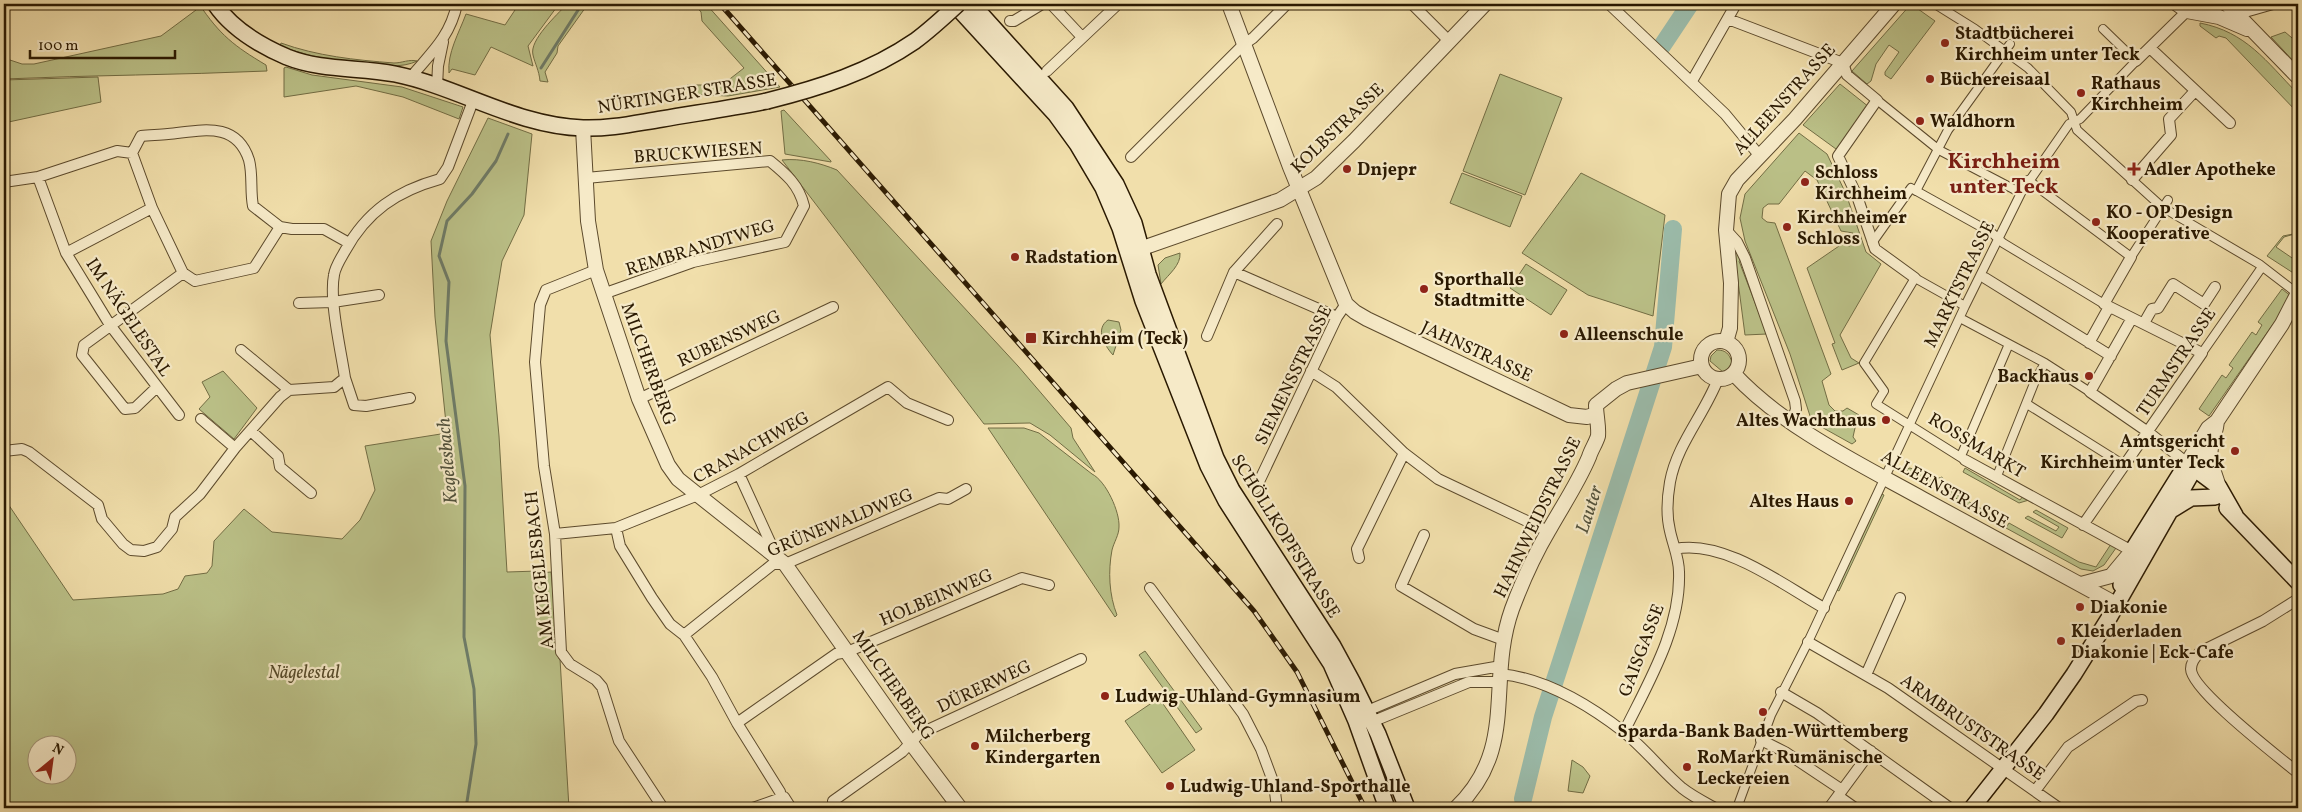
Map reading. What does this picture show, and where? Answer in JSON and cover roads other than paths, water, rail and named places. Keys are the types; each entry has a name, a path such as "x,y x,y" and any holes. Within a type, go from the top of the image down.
{"main road":[{"name":"NÜRTINGER STRASSE","path":"215,4 234,26 245,34 260,44 288,57 330,67 394,74 544,124 584,128 615,126 767,100 812,89 867,68 914,41 958,4"},
{"name":"SCHÖLLKOPFSTRASSE","path":"954,4 1056,115 1077,144 1103,188 1135,250"},
{"name":"SCHÖLLKOPFSTRASSE","path":"972,4 1066,108 1116,184 1134,223 1135,250 1143,301 1208,466 1226,501 1365,719 1407,808"},
{"path":"2191,466 2298,582"},
{"path":"1972,808 2065,687 2173,509 2191,466"},
{"path":"2116,604 2132,551 2191,466"},
{"path":"2173,509 2191,498 2217,492"},
{"name":"SCHÖLLKOPFSTRASSE","path":"1365,719 1387,808"}],"street":[{"path":"410,78 443,41 454,20 458,4"},
{"path":"1010,21 1014,21 1042,4"},
{"path":"1051,4 1082,37"},
{"path":"1047,71 1118,4"},
{"path":"1229,4 1299,190 1313,219 1337,285 1346,304"},
{"path":"1131,157 1244,44 1253,38 1287,4"},
{"path":"1412,4 1449,41"},
{"name":"KOLBSTRASSE","path":"1135,250 1280,200 1299,190 1316,178 1342,153 1485,4"},
{"path":"1609,4 1725,114 1759,155"},
{"path":"1692,81 1736,4"},
{"name":"ALLEENSTRASSE","path":"1726,342 1730,328 1731,283 1726,230 1729,194 1737,180 1795,119 1894,4"},
{"path":"1935,4 2008,48 2071,112 2077,130 2162,207 2262,267 2298,294 2282,324 2217,421 2208,428 2191,466"},
{"path":"2227,4 2298,77"},
{"path":"2219,17 2238,14 2273,4"},
{"path":"2182,7 2219,17 2254,33"},
{"name":"MARKTSTRASSE","path":"1737,808 1781,692 1808,642 1965,306 2028,180 2068,124 2080,119 2150,48 2182,7"},
{"path":"1728,18 1843,63 1847,74 1939,150 2021,193"},
{"path":"2103,29 2136,61"},
{"path":"437,87 438,66 443,41"},
{"path":"1916,190 1932,164 1948,130 2008,48"},
{"path":"2150,48 2230,122"},
{"path":"2132,180 2171,135 2169,119 2195,91"},
{"path":"1877,100 1838,156 1857,196 1872,243 1875,249 1915,278 1965,306"},
{"path":"410,398 366,406 354,405 345,378 333,302 334,274 350,243 369,216 384,203 426,183 440,179 448,167 473,101"},
{"name":"MILCHERBERG","path":"584,128 588,221 596,270 639,399 668,465 678,479 782,562"},
{"path":"280,227 254,268 195,281 183,273 152,208 132,153 141,136 208,129 220,130 243,145 249,162 252,183 250,190 253,206 280,227 292,230 324,229 350,243"},
{"path":"4,182 38,177 117,151 132,153"},
{"name":"BRUCKWIESEN","path":"586,178 770,161 788,176 801,192"},
{"name":"IM NÄGELESTAL","path":"38,177 66,253 110,325 179,414"},
{"path":"2028,180 2131,257"},
{"path":"1872,243 1911,188 2107,305 2202,353"},
{"name":"REMBRANDTWEG","path":"603,294 693,262 785,242 804,206 801,192"},
{"path":"2089,343 2131,257 2168,200"},
{"path":"66,253 152,208"},
{"path":"1207,336 1234,272 1277,224"},
{"path":"1726,230 1737,242 1745,258 1788,382 1796,409 1792,422"},
{"name":"TURMSTRASSE","path":"2083,525 2262,267"},
{"name":"AM KEGELESBACH","path":"596,270 546,290 540,304 535,362 544,466 555,534 561,652 570,664 596,680 602,687 619,741 663,808"},
{"path":"1234,272 1337,317"},
{"path":"157,387 135,408 124,409 82,355 84,345 161,291 183,273"},
{"name":"ROSSMARKT","path":"1915,278 1864,363 1884,391 1876,404 1963,458 2132,551"},
{"path":"1985,278 2111,356"},
{"path":"2144,323 2152,309 2158,308 2173,284 2204,304 2215,288"},
{"path":"299,303 333,302 379,295"},
{"name":"SIEMENSSTRASSE","path":"1256,488 1310,371 1337,317 1346,304"},
{"name":"JAHNSTRASSE","path":"1346,304 1368,319 1569,415 1587,417 1596,414"},
{"name":"RUBENSWEG","path":"639,399 833,307"},
{"path":"2282,324 2298,307"},
{"path":"1960,318 2045,363 2148,432 2191,466"},
{"path":"2090,392 2132,318"},
{"path":"1715,342 1726,342 1733,346 1738,353 1739,361 1734,374 1718,379 1706,373 1702,366 1702,356 1707,347 1715,342"},
{"path":"1963,458 2009,344"},
{"path":"241,350 289,390"},
{"path":"1996,476 2035,381 2045,363"},
{"path":"1596,414 1596,406 1616,389 1627,383 1702,366"},
{"path":"1310,371 1336,387 1404,453 1438,479 1548,531"},
{"name":"ALLEENSTRASSE","path":"1734,374 1755,395 1792,422 1884,478 2116,604"},
{"path":"4,451 22,449 29,452 98,505 102,519 115,536 131,550 137,551 157,547 172,529 175,517 200,494 235,448 280,397 289,390 334,387 345,378"},
{"name":"GAISGASSE","path":"1624,732 1653,671 1676,610 1680,570 1670,530 1667,508 1671,480 1680,451 1718,379"},
{"name":"CRANACHWEG","path":"555,534 616,528 698,495 739,474 888,387 907,403 948,420"},
{"path":"2027,404 2124,465"},
{"name":"HAHNWEIDSTRASSE","path":"1456,808 1471,794 1482,778 1491,756 1498,730 1500,674 1504,640 1512,609 1548,531 1577,484 1598,436 1596,414"},
{"path":"201,419 235,448"},
{"path":"2217,421 2211,445 2210,460 2217,492"},
{"path":"251,431 278,456 280,467 311,493"},
{"path":"2191,466 2211,445"},
{"path":"1359,558 1358,549 1404,453"},
{"name":"MILCHERBERG","path":"739,474 782,562 848,652 911,743 960,808"},
{"name":"GRÜNEWALDWEG","path":"684,635 773,564 940,498 948,500 966,489"},
{"path":"616,528 620,546 652,598 670,624 684,635 712,677 737,723 780,792"},
{"path":"1424,535 1401,586 1474,629 1504,640"},
{"path":"1675,549 1690,546 1737,558 1824,608"},
{"path":"2081,584 2111,576 2132,551"},
{"name":"HOLBEINWEG","path":"737,723 836,654 848,652 1022,578 1049,585"},
{"path":"1150,588 1243,714 1261,749 1274,784 1277,808"},
{"path":"1866,675 1900,598"},
{"path":"2298,599 2263,622 2200,652 2193,659 2191,670 2194,679 2202,689 2254,737 2298,773"},
{"name":"ARMBRUSTSTRASSE","path":"1808,642 1909,702 2059,808"},
{"name":"DÜRERWEG","path":"832,801 902,752 919,734 1081,659"},
{"path":"1365,719 1455,674 1521,676 1560,693 1594,711 1624,732 1683,789 1715,808"},
{"path":"1365,719 1469,682 1500,674"},
{"path":"1781,692 1817,713 1950,808"},
{"path":"2036,791 2068,747 2136,700 2142,700"},
{"path":"1762,740 1785,752 1840,793 1855,808"},
{"path":"1829,808 1871,751"},
{"path":"753,808 784,797 791,808"}],"waterway":[{"name":"Kegelesbach","path":"541,68 582,4"},
{"name":"Lauter","path":"1662,46 1690,4"},
{"name":"Kegelesbach","path":"466,808 476,744 474,689 464,637 465,486 446,341 449,282 439,256 447,221 472,194 496,161 508,134"},
{"name":"Lauter","path":"1523,799 1543,717 1663,347 1673,229"}],"railway":[{"path":"720,4 1254,611 1297,672 1365,808"}],"place":[{"name":"Stadtbücherei Kirchheim unter Teck","path":"1945,43"},
{"name":"Büchereisaal","path":"1930,79"},
{"name":"Rathaus Kirchheim","path":"2081,93"},
{"name":"Waldhorn","path":"1920,121"},
{"name":"Dnjepr","path":"1347,169"},
{"name":"Adler Apotheke","path":"2134,169"},
{"name":"Schloss Kirchheim","path":"1805,182"},
{"name":"KO - OP Design Kooperative","path":"2096,222"},
{"name":"Kirchheimer Schloss","path":"1787,227"},
{"name":"Radstation","path":"1015,257"},
{"name":"Sporthalle Stadtmitte","path":"1424,289"},
{"name":"Alleenschule","path":"1564,334"},
{"name":"Kirchheim (Teck)","path":"1031,338"},
{"name":"Backhaus","path":"2089,376"},
{"name":"Altes Wachthaus","path":"1886,420"},
{"name":"Amtsgericht Kirchheim unter Teck","path":"2235,451"},
{"name":"Altes Haus","path":"1849,501"},
{"name":"Diakonie","path":"2080,607"},
{"name":"Kleiderladen Diakonie | Eck-Cafe","path":"2061,641"},
{"name":"Ludwig-Uhland-Gymnasium","path":"1105,696"},
{"name":"Sparda-Bank Baden-Württemberg","path":"1763,712"},
{"name":"Milcherberg Kindergarten","path":"975,746"},
{"name":"RoMarkt Rumänische Leckereien","path":"1687,767"},
{"name":"Ludwig-Uhland-Sporthalle","path":"1170,786"}],"district":[{"name":"Kirchheim unter Teck","path":"2004,172"}],"park label":[{"name":"Nägelestal","path":"304,672"}]}
